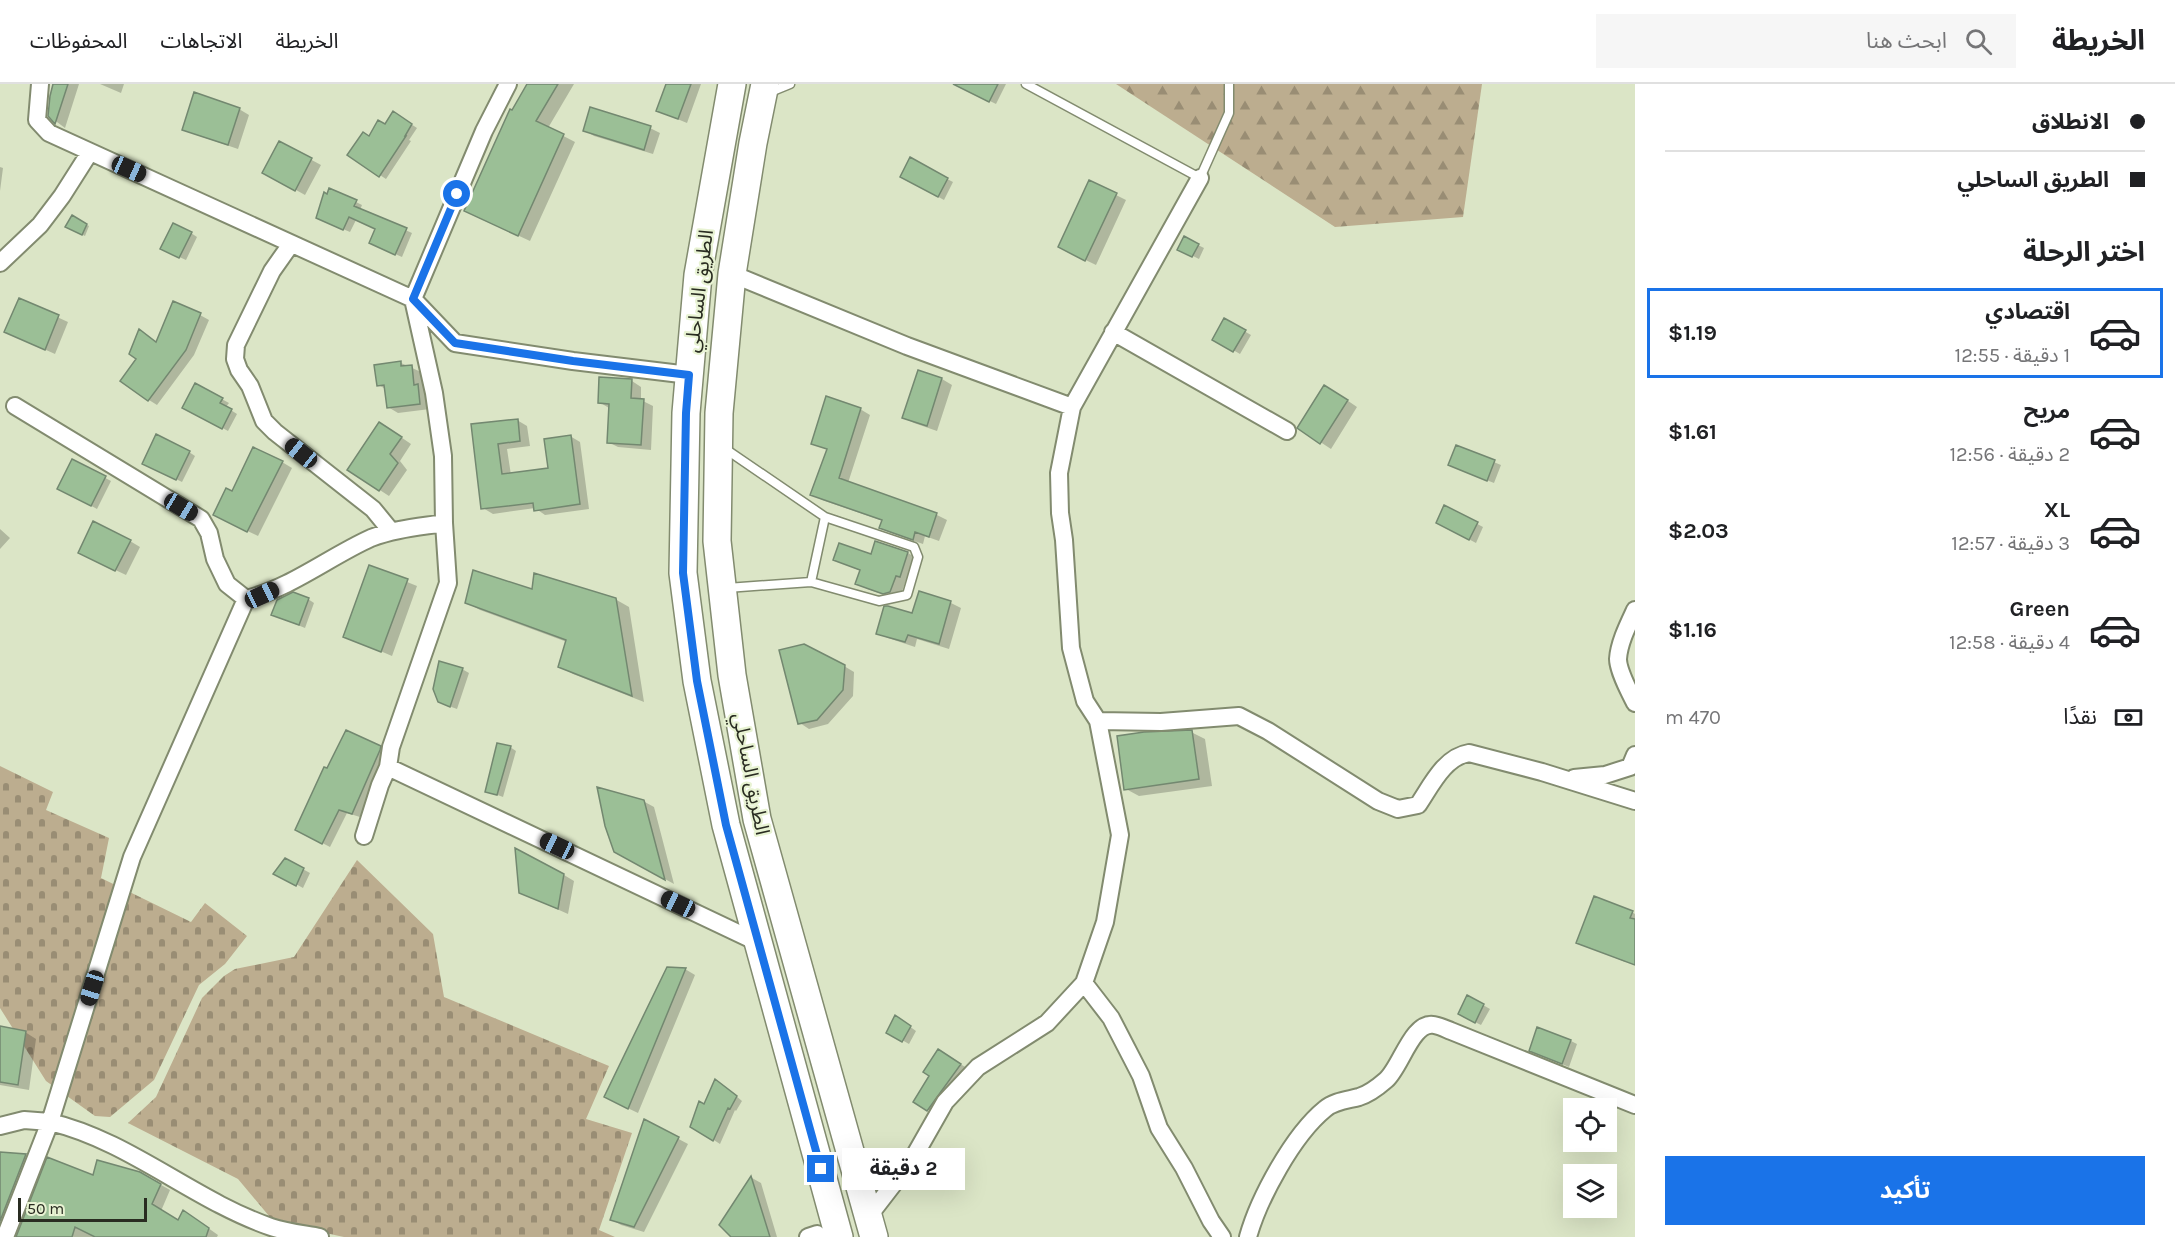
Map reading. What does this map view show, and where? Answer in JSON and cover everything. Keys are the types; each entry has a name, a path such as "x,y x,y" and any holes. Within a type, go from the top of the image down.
{"highway":[{"name":"الطريق الساحلي","path":"732,84 698,275 686,413 683,573 697,681 726,825 839,1237"},
{"name":"الطريق الساحلي","path":"763,90 732,273 719,413 717,541 732,675 757,819 871,1227"}],"street":[{"path":"40,84 37,120 49,133 413,299 455,343 562,360 689,375"},
{"path":"364,836 388,767 391,747 448,583 442,456 434,393 413,299 484,131 508,84"},
{"path":"0,263 40,225 90,152"},
{"path":"871,1227 945,1102 978,1067 1047,1023 1084,983 1105,922 1120,835 1098,721 1085,701 1071,648 1059,473 1072,407 1200,178"},
{"path":"291,244 272,271 236,345 235,359 264,421 373,509 391,531"},
{"path":"732,273 907,346 1072,407"},
{"path":"1113,332 1287,431"},
{"path":"15,406 201,519 209,533 214,559 227,584 246,599"},
{"path":"246,599 262,595 371,538 391,531 444,523"},
{"path":"5,1237 50,1122 132,857 246,599"},
{"path":"1635,610 1626,629 1618,660 1635,703"},
{"path":"1098,721 1161,722 1239,716 1268,731 1347,783 1378,801 1398,809 1418,805 1451,760 1459,754 1469,753 1635,801"},
{"path":"1564,779 1605,776 1630,767 1635,755"},
{"path":"388,767 759,943"},
{"path":"1084,983 1111,1018 1141,1076 1160,1128 1221,1237"},
{"path":"1248,1237 1255,1216 1278,1171 1307,1128 1326,1108 1361,1096 1378,1087 1392,1075 1416,1031 1425,1026 1433,1024 1462,1035 1635,1106"},
{"path":"0,1126 24,1120 50,1122 80,1129 233,1211 272,1227 320,1237"},
{"path":"808,1237 817,1234 820,1237"}],"lane":[{"path":"763,90 790,84"},
{"path":"1026,84 1200,178 1229,113 1229,84"},
{"path":"719,444 825,517 914,547 918,557 907,595 879,601 810,582 722,589"},
{"path":"810,582 825,517"}],"green space":[{"path":"1116,84 1482,84 1463,217 1335,227"},
{"path":"0,766 53,792 46,810 109,838 101,878 191,922 205,903 247,936 225,964 199,985 154,1080 110,1117 95,1116 46,1081 0,1008"},
{"path":"357,860 433,934 444,997 609,1066 586,1119 632,1133 599,1230 615,1237 344,1237 274,1222 238,1179 128,1123 156,1097 202,998 224,976 235,969 294,957"}],"building":[{"path":"53,84 68,84 55,124 48,116"},
{"path":"527,84 558,84 536,121 564,134 518,236 464,211 510,109 512,110"},
{"path":"666,84 691,84 678,119 656,111"},
{"path":"953,84 998,84 989,102"},
{"path":"194,92 240,108 228,145 182,130"},
{"path":"590,107 651,126 644,150 583,131"},
{"path":"393,111 412,124 379,177 347,155 363,132 369,136 378,120 385,124"},
{"path":"279,141 312,158 295,191 262,173"},
{"path":"910,157 948,178 938,197 900,177"},
{"path":"1089,180 1117,193 1085,261 1058,247"},
{"path":"329,188 357,200 354,206 407,228 395,255 369,243 375,229 349,217 343,230 316,218 324,192 327,194"},
{"path":"72,215 87,224 82,235 65,227"},
{"path":"173,223 192,232 179,258 160,249"},
{"path":"1184,236 1199,244 1192,257 1177,250"},
{"path":"19,298 59,315 45,350 4,332"},
{"path":"173,301 201,313 186,350 148,401 120,381 136,359 129,354 139,329 156,342"},
{"path":"1224,318 1246,330 1233,352 1212,340"},
{"path":"401,361 401,366 412,365 414,385 418,384 420,404 387,408 384,385 377,386 374,365"},
{"path":"918,370 942,378 927,426 902,418"},
{"path":"599,377 632,379 631,398 644,399 641,445 607,443 609,404 598,403"},
{"path":"195,383 223,398 220,403 232,409 222,429 182,408"},
{"path":"1324,385 1348,400 1320,444 1297,428"},
{"path":"826,396 861,408 839,478 937,513 929,537 915,532 913,540 879,528 882,520 810,495 827,449 811,444"},
{"path":"518,419 520,441 498,444 502,474 548,468 544,439 571,435 580,504 534,511 533,503 481,509 471,424"},
{"path":"379,422 402,437 390,454 398,463 379,491 347,470"},
{"path":"156,434 190,451 176,480 142,464"},
{"path":"1456,445 1495,460 1487,481 1448,465"},
{"path":"253,447 283,461 247,532 213,515 226,488 232,491"},
{"path":"72,459 106,476 91,506 57,489"},
{"path":"1444,505 1478,522 1469,540 1436,523"},
{"path":"93,521 131,540 115,571 78,553"},
{"path":"875,541 908,552 900,577 896,576 890,592 883,594 855,584 860,570 833,560 839,543 871,554"},
{"path":"369,565 408,579 381,652 343,637"},
{"path":"473,570 532,589 534,573 616,598 632,696 558,667 566,640 465,603"},
{"path":"919,591 951,601 939,644 908,635 905,642 876,634 884,606 912,613"},
{"path":"293,592 309,598 299,625 271,615 277,600"},
{"path":"804,644 845,665 843,690 817,720 798,724 779,650"},
{"path":"439,661 463,668 450,707 438,702 433,689"},
{"path":"346,730 381,746 352,814 339,810 322,844 295,830 324,767 327,768"},
{"path":"1192,730 1199,779 1124,790 1117,736 1144,732"},
{"path":"497,743 511,746 497,795 485,792"},
{"path":"597,787 644,800 665,880 614,852 605,826"},
{"path":"515,848 564,874 558,909 519,893"},
{"path":"285,858 304,868 296,886 273,874"},
{"path":"1594,896 1633,911 1630,918 1635,919 1635,965 1576,943"},
{"path":"667,967 686,968 628,1109 604,1097"},
{"path":"1467,995 1484,1004 1475,1023 1458,1014"},
{"path":"895,1015 911,1026 902,1042 886,1033"},
{"path":"0,1026 26,1031 18,1085 0,1082"},
{"path":"1537,1027 1571,1040 1562,1064 1529,1051"},
{"path":"938,1049 961,1064 927,1111 913,1102 929,1076 923,1072"},
{"path":"715,1079 737,1096 730,1109 728,1108 713,1141 690,1127 699,1101 704,1104"},
{"path":"644,1119 679,1137 634,1227 610,1220"},
{"path":"0,1152 26,1154 0,1221"},
{"path":"47,1157 93,1175 97,1160 140,1172 161,1184 152,1204 178,1220 183,1210 209,1228 206,1237 95,1237 75,1227 72,1237 16,1237"},
{"path":"751,1176 770,1237 731,1237 719,1225"}],"route":[{"path":"457,194 413,299 455,343 484,349 689,375 686,413 683,573 697,681 726,825 821,1169"}]}
